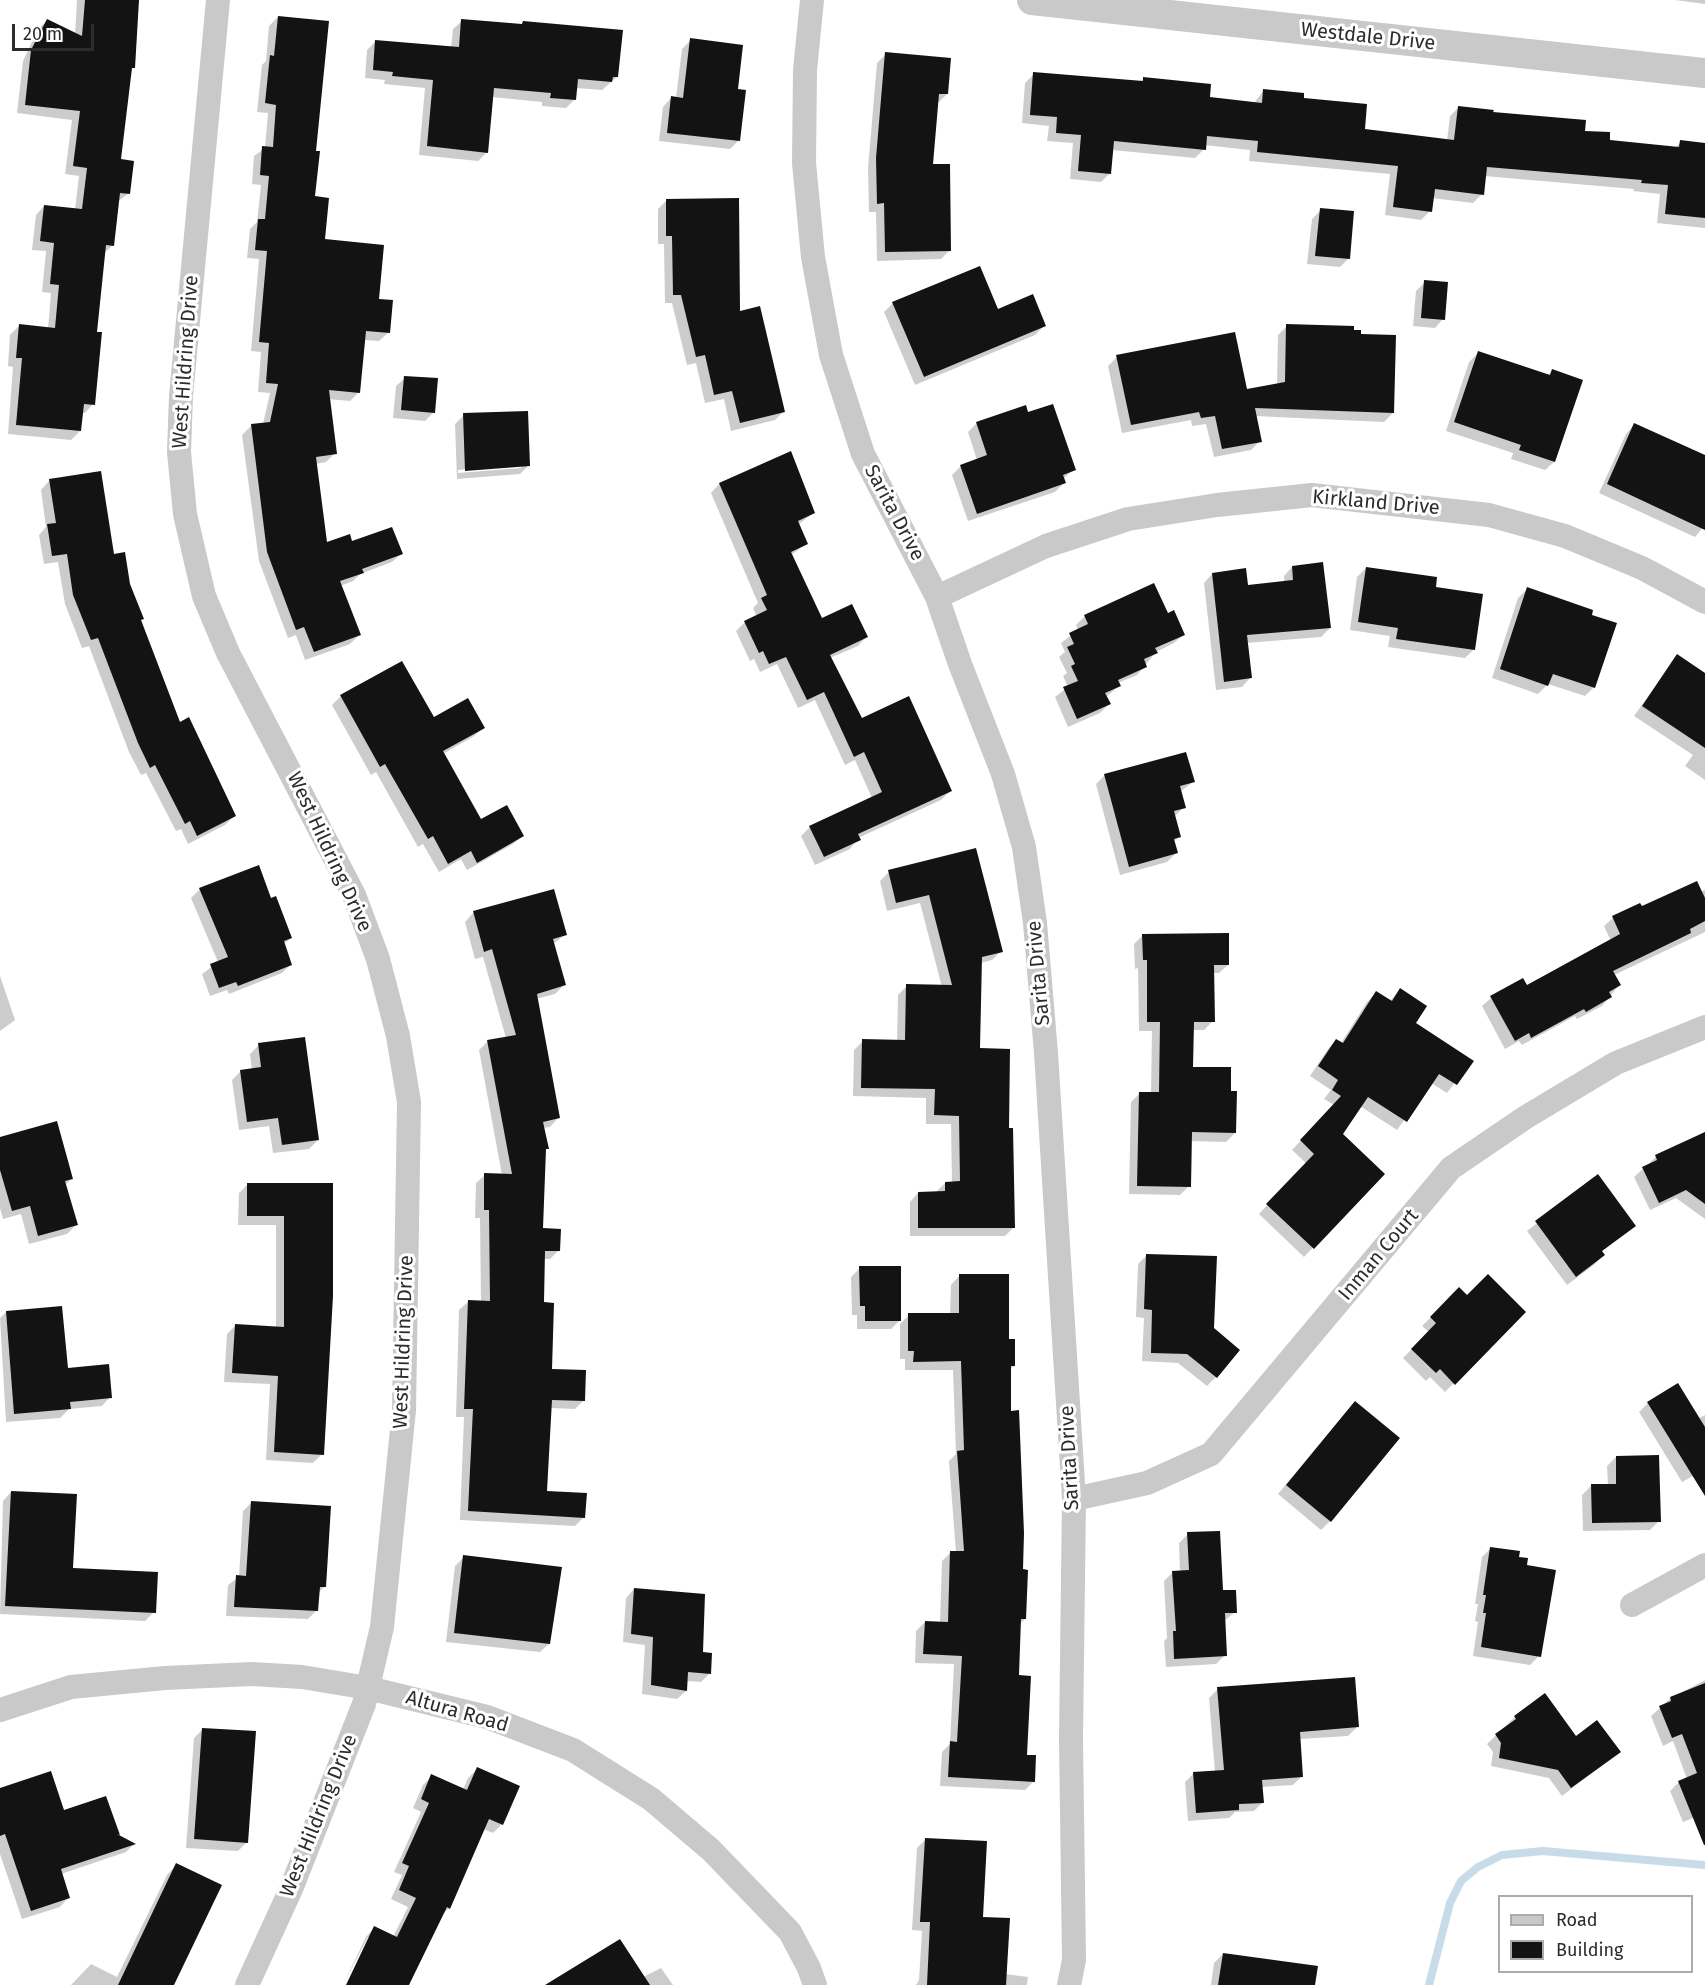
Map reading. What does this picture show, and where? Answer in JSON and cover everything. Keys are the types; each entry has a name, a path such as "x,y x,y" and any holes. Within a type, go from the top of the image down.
{"street":[{"name":"West Hildring Drive","path":"218,0 181,396 179,452 185,514 204,596 228,653 354,895 384,981 398,1036 409,1102 404,1410 382,1627 364,1704 291,1889 247,1985"},
{"name":"Sarita Drive","path":"812,0 805,70 804,163 813,257 831,355 863,454 938,597 960,664 1003,774 1024,847 1035,923 1046,1053 1074,1499 1071,1738 1074,1960 1069,1985"},
{"name":"Westdale Drive","path":"1032,0 1705,73"},
{"name":"Kirkland Drive","path":"938,597 1046,546 1128,519 1217,505 1312,495 1489,515 1565,536 1642,568 1705,602"},
{"name":"Inman Court","path":"1074,1499 1147,1483 1211,1454 1450,1168 1526,1117 1616,1063 1705,1027"},
{"path":"1632,1605 1705,1565"},
{"name":"Altura Road","path":"0,1710 71,1687 165,1678 252,1674 302,1677 368,1688 487,1718 573,1750 651,1799 711,1850 789,1932 809,1968 814,1985"}],"building":[{"path":"85,0 139,0 135,68 132,68 121,159 134,161 130,194 120,193 114,246 106,245 97,332 102,332 95,405 84,404 81,431 16,425 22,358 16,358 19,324 55,328 59,285 50,284 54,243 40,241 44,205 82,209 87,168 73,166 80,111 25,105 31,50 47,19 82,36"},
{"path":"278,16 329,21 316,151 320,151 315,196 329,198 325,239 384,245 379,299 393,300 390,333 366,331 360,393 329,390 337,454 316,457 327,542 350,534 352,541 392,527 403,554 362,569 364,573 340,581 361,635 314,652 304,627 296,630 267,552 251,424 270,422 278,384 266,383 269,343 259,342 267,251 255,250 258,219 265,219 269,176 260,175 262,146 273,147 276,105 265,103 270,55 274,56"},
{"path":"461,19 522,24 523,21 623,30 618,77 613,77 612,82 578,79 576,100 550,98 551,93 494,88 488,153 427,146 433,80 392,76 393,72 373,70 375,40 459,47"},
{"path":"690,38 743,45 738,89 746,90 740,141 667,133 671,96 683,98"},
{"path":"885,52 951,58 948,94 939,94 933,164 950,164 951,251 885,252 884,203 877,204 876,158"},
{"path":"1033,72 1143,81 1143,77 1211,84 1210,97 1262,103 1263,89 1304,93 1304,98 1367,104 1365,129 1454,140 1458,106 1494,110 1493,112 1586,120 1585,131 1610,132 1610,140 1679,147 1680,140 1705,143 1705,218 1665,214 1668,185 1641,183 1642,180 1487,167 1484,195 1435,189 1432,212 1393,207 1398,166 1257,152 1258,141 1207,136 1206,150 1114,141 1111,174 1078,171 1081,135 1056,133 1057,117 1030,115"},
{"path":"739,198 740,311 760,306 785,412 740,423 732,391 714,395 705,355 696,357 681,295 673,295 672,236 666,236 666,199"},
{"path":"1320,208 1354,211 1350,259 1315,256"},
{"path":"980,266 998,309 1033,294 1046,326 924,377 892,302"},
{"path":"1424,280 1448,282 1445,320 1421,318"},
{"path":"1286,324 1354,326 1354,330 1361,330 1361,334 1396,335 1394,413 1255,408 1262,442 1222,449 1215,416 1201,418 1199,412 1131,425 1116,355 1235,332 1247,389 1285,382"},
{"path":"1478,351 1550,375 1552,369 1583,380 1555,462 1519,450 1521,445 1454,422"},
{"path":"404,376 438,378 435,413 401,410"},
{"path":"1053,404 1076,470 1063,475 1066,483 977,514 960,465 987,455 976,422 1026,405 1028,412"},
{"path":"528,411 530,466 465,471 463,413"},
{"path":"1634,423 1705,455 1705,530 1607,484"},
{"path":"791,451 815,513 798,521 808,544 791,552 822,618 852,604 868,637 830,655 862,718 909,696 952,791 858,834 861,840 824,857 809,826 882,792 864,752 854,757 824,692 807,700 786,657 769,664 763,651 759,653 744,621 767,610 761,598 767,595 719,483"},
{"path":"101,471 114,554 125,552 130,584 144,619 141,620 180,722 189,717 236,816 197,836 190,821 185,824 155,765 150,768 138,743 98,638 91,640 73,595 67,554 52,556 47,524 56,523 49,479"},
{"path":"1323,562 1331,628 1247,635 1252,678 1224,682 1212,573 1246,568 1248,585 1293,580 1292,566"},
{"path":"1366,567 1437,577 1436,587 1483,594 1475,650 1396,639 1398,628 1358,622"},
{"path":"1154,583 1168,613 1174,610 1185,635 1155,648 1158,653 1144,659 1147,667 1118,680 1121,686 1105,693 1111,704 1077,719 1063,687 1078,681 1071,666 1075,664 1067,647 1074,644 1069,633 1088,624 1084,615"},
{"path":"1527,587 1593,610 1592,615 1617,623 1595,688 1553,674 1548,686 1500,669"},
{"path":"1677,654 1705,673 1705,748 1642,706"},
{"path":"402,661 434,717 468,698 485,728 443,751 481,819 507,805 524,836 477,863 471,851 448,864 433,836 428,839 385,764 380,767 340,695"},
{"path":"1186,752 1195,782 1180,786 1186,808 1174,811 1181,837 1174,839 1178,853 1129,867 1104,774"},
{"path":"976,848 1003,952 982,957 980,1048 1010,1049 1009,1128 1013,1128 1015,1228 918,1228 918,1192 945,1191 945,1182 960,1181 959,1116 934,1115 935,1089 861,1088 862,1039 905,1040 906,984 952,985 929,895 896,903 888,870"},
{"path":"259,865 271,898 276,896 292,938 284,941 292,965 238,986 236,982 219,988 210,964 228,957 199,888"},
{"path":"1697,881 1705,898 1705,921 1690,929 1691,933 1613,971 1621,985 1609,992 1612,997 1586,1012 1584,1009 1531,1038 1529,1033 1515,1041 1490,996 1523,978 1527,985 1620,934 1612,916 1640,903 1642,906"},
{"path":"554,889 567,935 553,939 566,985 537,994 560,1118 543,1122 549,1149 546,1149 543,1228 561,1229 560,1251 545,1251 544,1302 554,1303 552,1369 586,1370 585,1401 552,1400 547,1491 587,1493 585,1518 468,1511 473,1409 464,1409 468,1300 490,1301 489,1210 484,1210 484,1173 512,1174 487,1040 516,1035 492,949 484,952 473,911"},
{"path":"1229,933 1229,965 1214,965 1215,1022 1194,1022 1193,1067 1231,1067 1231,1091 1237,1091 1236,1133 1192,1132 1191,1187 1137,1186 1139,1092 1159,1092 1160,1022 1147,1022 1147,960 1143,960 1142,934"},
{"path":"1400,988 1427,1006 1416,1023 1474,1061 1457,1085 1439,1074 1407,1122 1368,1097 1343,1134 1385,1174 1314,1249 1266,1204 1314,1154 1300,1140 1341,1096 1332,1090 1338,1080 1318,1066 1336,1039 1343,1043 1376,991 1392,1001"},
{"path":"305,1037 319,1140 282,1145 278,1118 247,1122 240,1070 261,1067 258,1043"},
{"path":"57,1121 73,1179 65,1181 78,1225 38,1236 30,1206 12,1211 0,1170 0,1137"},
{"path":"1705,1132 1705,1204 1686,1190 1659,1203 1642,1167 1657,1160 1655,1155"},
{"path":"1598,1174 1636,1226 1602,1251 1605,1255 1576,1277 1535,1221"},
{"path":"247,1183 333,1183 333,1296 324,1455 274,1452 278,1376 232,1373 235,1324 284,1327 284,1216 247,1216"},
{"path":"1146,1254 1217,1256 1214,1328 1240,1350 1217,1378 1187,1354 1151,1353 1152,1310 1144,1309"},
{"path":"859,1266 901,1266 901,1321 865,1321 865,1306 860,1306"},
{"path":"959,1274 1009,1274 1009,1339 1015,1339 1015,1366 1011,1366 1011,1411 1019,1410 1024,1533 1023,1569 1028,1570 1026,1619 1021,1619 1019,1675 1031,1676 1027,1755 1036,1755 1035,1782 948,1777 950,1741 957,1742 962,1656 923,1654 925,1621 948,1622 950,1551 964,1551 957,1451 964,1450 961,1361 913,1362 914,1351 908,1351 908,1313 959,1313"},
{"path":"1488,1274 1526,1312 1455,1385 1440,1369 1436,1373 1411,1349 1436,1323 1430,1317 1459,1287 1467,1295"},
{"path":"62,1306 68,1368 109,1364 112,1398 70,1402 71,1409 14,1414 6,1311"},
{"path":"1678,1383 1705,1427 1705,1496 1647,1402"},
{"path":"1355,1401 1400,1438 1331,1522 1286,1485"},
{"path":"1659,1455 1661,1522 1592,1523 1591,1484 1616,1484 1616,1456"},
{"path":"11,1491 77,1494 73,1568 158,1572 156,1613 5,1606"},
{"path":"251,1501 331,1506 326,1587 320,1587 318,1611 234,1607 236,1575 246,1576"},
{"path":"1220,1531 1223,1590 1236,1590 1237,1613 1225,1613 1227,1656 1174,1659 1173,1631 1176,1631 1172,1571 1189,1570 1187,1532"},
{"path":"1490,1547 1520,1551 1519,1557 1528,1558 1527,1565 1556,1570 1541,1657 1481,1647 1486,1613 1483,1613 1486,1595 1483,1595"},
{"path":"463,1555 562,1567 550,1644 454,1633"},
{"path":"634,1588 705,1594 703,1652 712,1653 711,1674 688,1672 687,1691 651,1685 653,1637 631,1634"},
{"path":"1355,1677 1359,1727 1300,1732 1303,1777 1262,1780 1264,1803 1239,1804 1239,1810 1196,1813 1193,1772 1224,1770 1217,1687"},
{"path":"1705,1683 1704,1845 1678,1781 1697,1773 1682,1734 1672,1738 1659,1706 1671,1701 1670,1697"},
{"path":"1545,1693 1576,1736 1597,1720 1621,1752 1571,1788 1558,1770 1499,1758 1501,1743 1495,1734 1516,1719 1514,1716"},
{"path":"202,1728 256,1731 248,1843 194,1839"},
{"path":"477,1767 520,1786 503,1825 489,1819 450,1909 447,1907 409,1985 346,1985 374,1926 397,1937 416,1898 399,1890 409,1866 402,1863 429,1803 421,1799 431,1774 467,1790"},
{"path":"51,1771 64,1810 106,1796 120,1835 117,1834 136,1844 61,1869 70,1898 31,1911 5,1834 0,1836 0,1788"},
{"path":"925,1838 987,1841 983,1917 1010,1918 1006,1985 927,1985 930,1922 920,1922"},
{"path":"176,1863 222,1885 174,1985 118,1985"},
{"path":"620,1939 650,1985 545,1985"},
{"path":"1223,1953 1318,1966 1315,1985 1218,1985"}],"waterway":[{"path":"1429,1985 1450,1903 1461,1881 1478,1867 1502,1855 1543,1851 1705,1865"}]}
